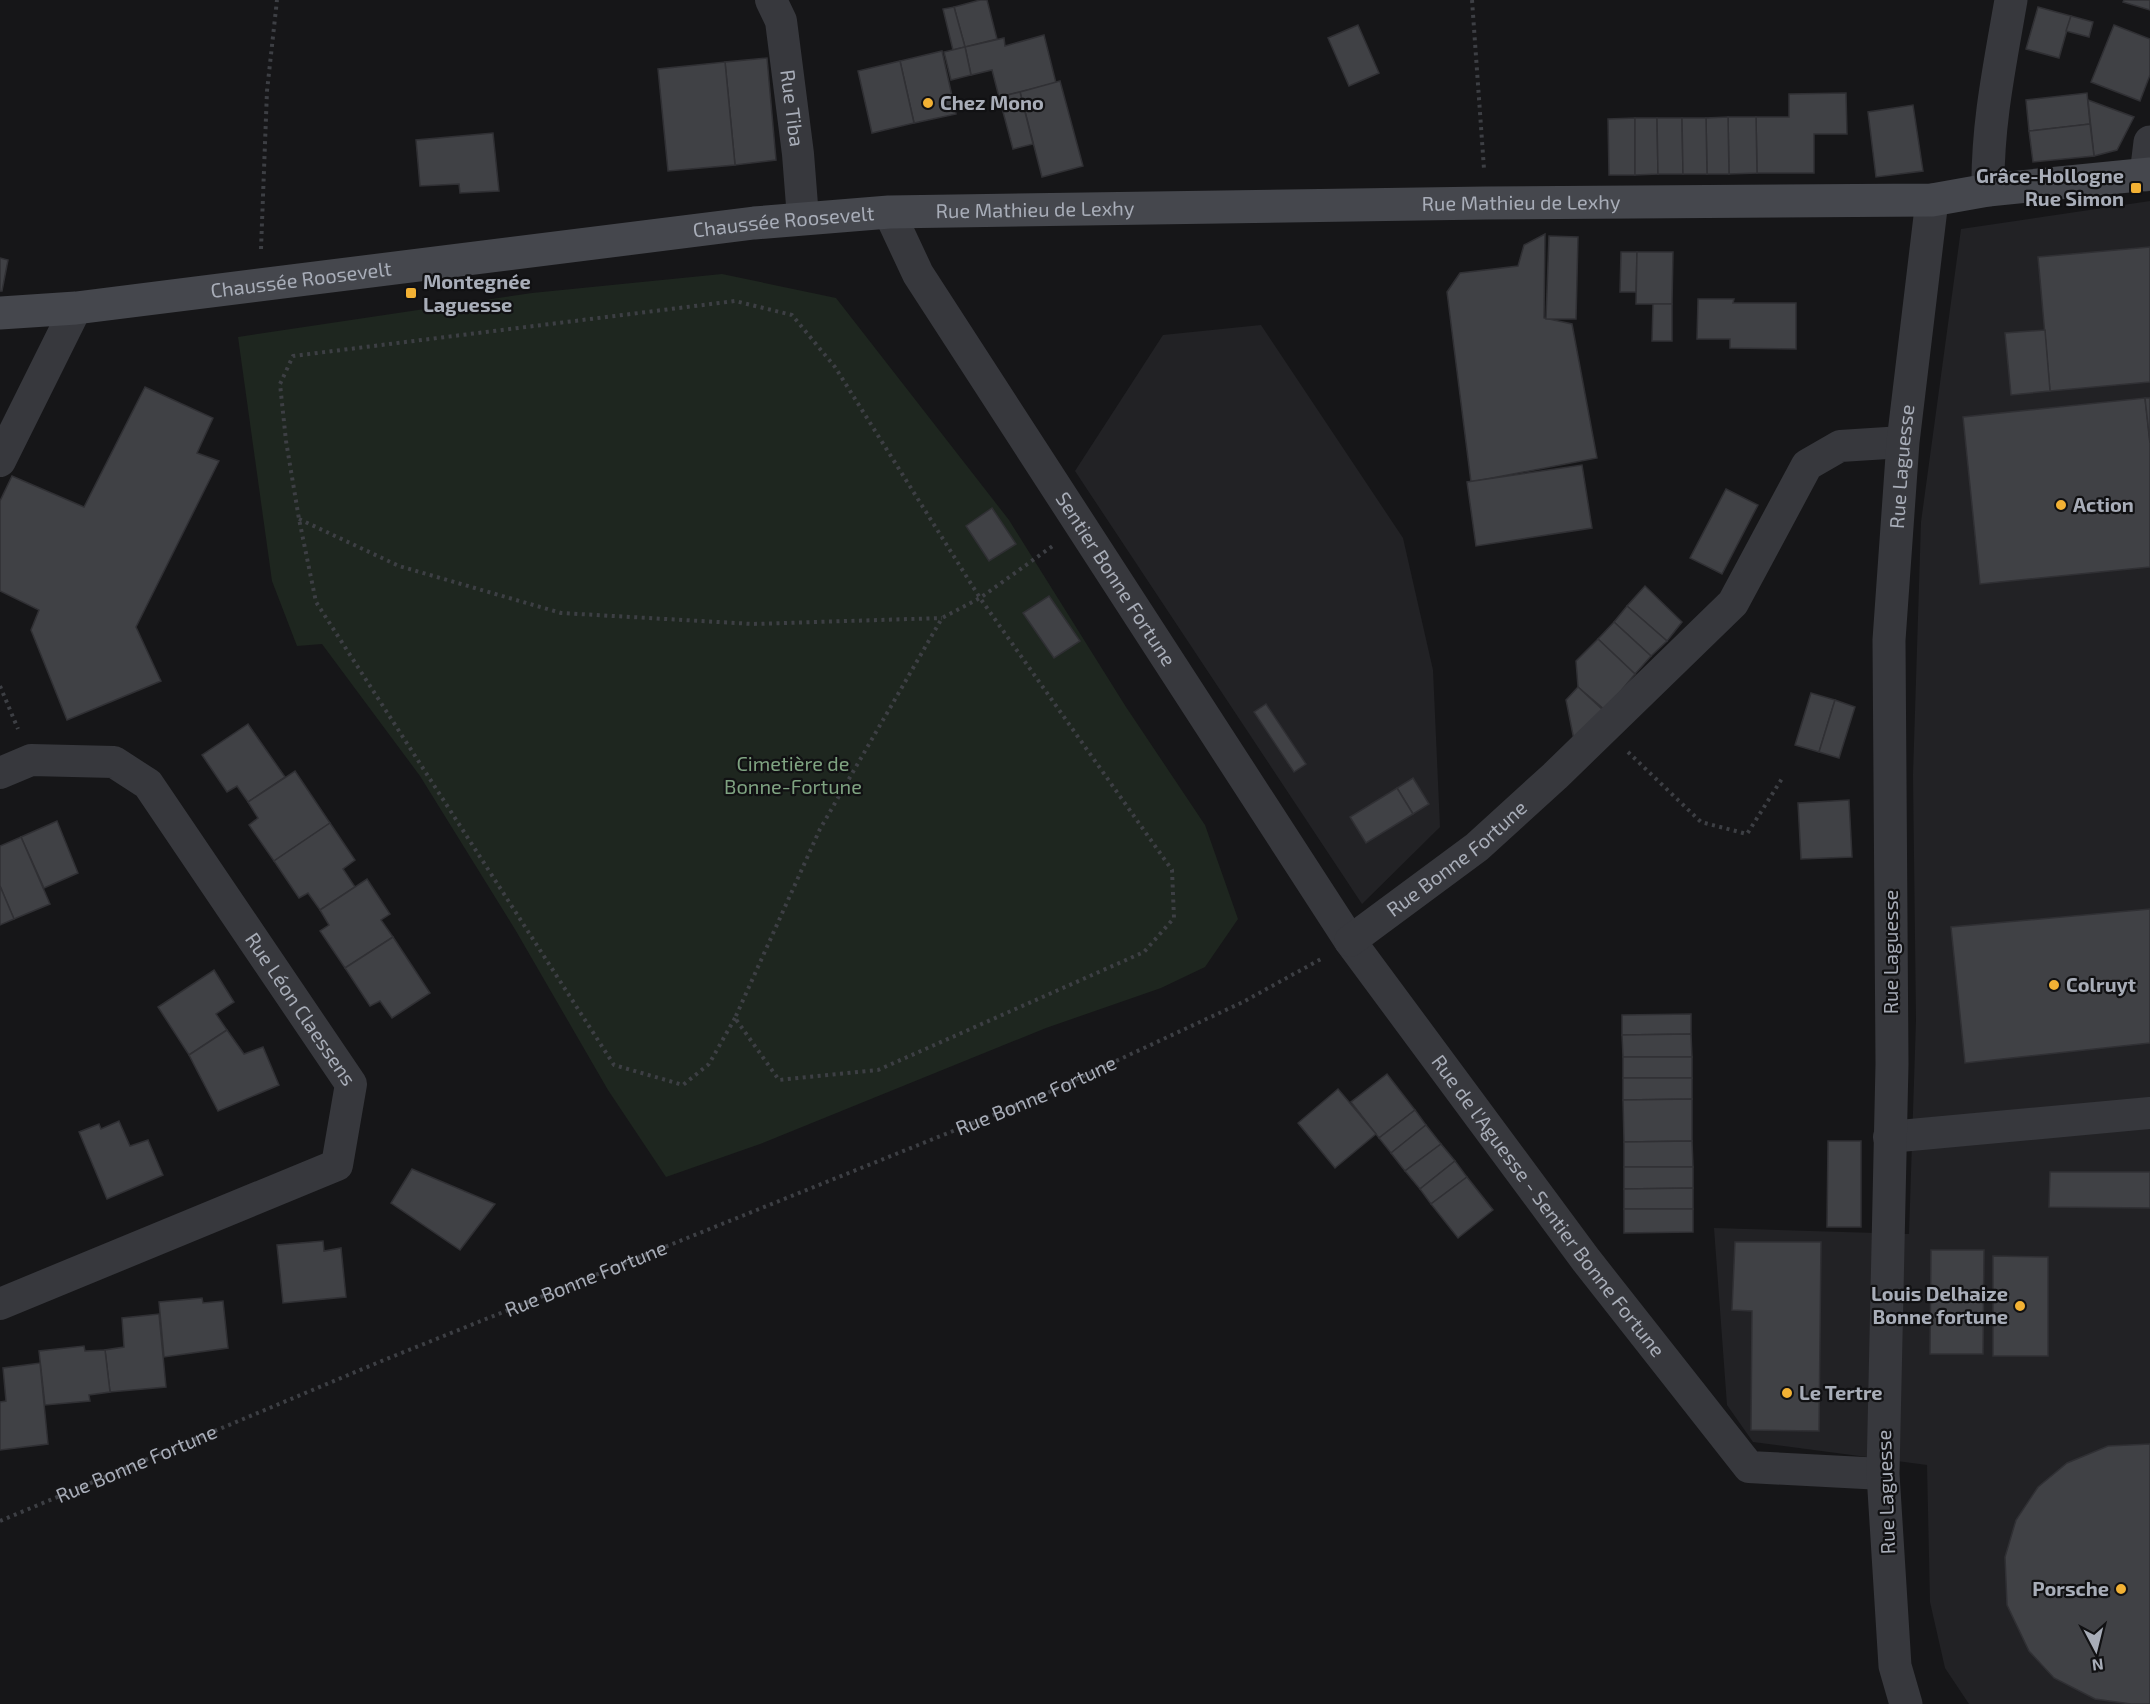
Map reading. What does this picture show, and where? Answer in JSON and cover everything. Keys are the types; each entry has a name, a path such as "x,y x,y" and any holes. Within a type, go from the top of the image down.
{"main road":[{"name":"Rue Mathieu de Lexhy","path":"889,212 1486,203 1932,200 1988,190 2148,175"},
{"name":"Chaussée Roosevelt","path":"0,313 76,308 803,218 889,212"}],"street":[{"path":"1988,190 1988,152 1993,101 2011,0"},
{"name":"Rue Tiba","path":"776,10 798,154 803,218"},
{"path":"2148,175 2150,142"},
{"name":"Rue Laguesse","path":"1906,1704 1895,1666 1883,1474 1892,1064 1889,640 1903,442 1932,200"},
{"name":"Sentier Bonne Fortune","path":"889,212 918,274 1350,941"},
{"path":"0,461 76,308"},
{"name":"Rue Bonne Fortune","path":"1350,941 1477,847 1604,729 1733,603 1807,465 1840,446 1903,442"},
{"name":"Rue Léon Claessens","path":"0,773 31,760 114,762 148,784 351,1084 337,1166 0,1304"},
{"name":"Rue de l'Aguesse - Sentier Bonne Fortune","path":"1350,941 1586,1260 1749,1467 1883,1474"},
{"path":"1889,1137 2150,1113"}],"path":[{"path":"253,254 262,248 267,91 277,0"},
{"path":"1472,0 1486,203"},
{"path":"735,1018 779,1080 878,1070 1144,952 1173,918 1172,870 980,598 835,367 792,315 735,301 293,356 280,384 286,441 316,602 614,1065 682,1085 709,1064 735,1018 820,830 942,618"},
{"path":"299,519 399,566 561,613 753,624 942,618 980,598 1081,526"},
{"path":"0,686 31,760"},
{"path":"1604,729 1701,822 1747,834 1783,777"},
{"name":"Rue Bonne Fortune","path":"0,1521 395,1356 1046,1094 1243,1002 1287,979 1350,941"}],"shaded area":[{"path":"2150,201 2150,1704 1969,1704 1945,1668 1930,1602 1927,1465 1753,1442 1727,1405 1714,1228 1909,1234 1916,1020 1913,775 1921,522 1961,229"},
{"path":"1261,325 1403,538 1433,670 1440,827 1362,904 1075,471 1163,335"}],"green space":[{"name":"Cimetière de Bonne-Fortune","path":"722,274 836,298 1009,520 1126,707 1205,825 1238,919 1205,967 1161,988 1046,1028 760,1144 666,1177 608,1090 516,931 420,776 322,644 297,646 272,581 238,337 532,293"}],"building":[{"path":"987,0 997,39 965,47 954,7"},
{"path":"2124,0 2150,0 2150,10 2123,2"},
{"path":"954,7 965,47 953,50 943,9"},
{"path":"2038,7 2071,16 2059,58 2026,49"},
{"path":"2071,16 2093,22 2089,37 2066,31"},
{"path":"1358,25 1379,73 1349,86 1328,38"},
{"path":"2114,25 2150,39 2150,75 2140,101 2091,82"},
{"path":"1044,35 1056,83 999,97 992,70 971,75 965,47 1004,38 1005,46"},
{"path":"965,47 971,75 951,80 944,52"},
{"path":"942,51 956,114 914,123 900,61"},
{"path":"767,58 776,160 735,165 725,62"},
{"path":"900,61 914,123 872,133 858,71"},
{"path":"725,62 735,165 668,171 658,69"},
{"path":"1060,81 1083,166 1042,177 1020,92"},
{"path":"1020,92 1033,144 1013,149 999,97"},
{"path":"1846,93 1847,134 1814,134 1814,173 1757,173 1756,117 1789,117 1789,94"},
{"path":"2087,93 2090,124 2029,131 2026,100"},
{"path":"2088,100 2134,117 2117,150 2094,156"},
{"path":"1913,105 1923,171 1876,177 1868,112"},
{"path":"1728,117 1756,117 1757,173 1729,174"},
{"path":"1728,117 1729,174 1707,174 1706,118"},
{"path":"1635,118 1635,175 1609,175 1608,119"},
{"path":"1635,118 1657,118 1658,174 1635,175"},
{"path":"1657,118 1682,118 1683,174 1658,174"},
{"path":"1682,118 1706,118 1707,174 1683,174"},
{"path":"2090,124 2094,156 2033,162 2029,131"},
{"path":"493,133 499,191 460,193 459,184 420,186 416,140"},
{"path":"1545,234 1544,318 1572,324 1597,458 1471,482 1447,292 1460,273 1518,266 1524,245"},
{"path":"1549,236 1578,237 1576,319 1546,319"},
{"path":"2150,247 2150,382 2050,391 2038,257"},
{"path":"1621,252 1637,252 1636,292 1620,292"},
{"path":"1637,252 1673,252 1672,304 1636,304"},
{"path":"0,258 8,260 2,291 0,291"},
{"path":"1698,299 1734,299 1733,303 1796,303 1796,349 1730,348 1730,339 1697,339"},
{"path":"1653,304 1672,304 1672,341 1652,341"},
{"path":"2045,330 2050,391 2011,395 2005,333"},
{"path":"145,387 213,418 197,453 219,461 136,627 161,681 67,720 31,630 39,610 0,591 0,501 12,476 84,507"},
{"name":"Action","path":"2145,398 2150,443 2150,567 1980,584 1963,417"},
{"path":"2145,398 2150,398 2150,443"},
{"path":"1582,465 1592,528 1476,546 1467,482"},
{"path":"1726,489 1758,505 1722,574 1690,558"},
{"path":"992,508 1016,544 989,561 966,526"},
{"path":"1645,586 1682,622 1667,641 1627,606"},
{"path":"1049,596 1080,641 1054,658 1023,613"},
{"path":"1627,606 1667,641 1651,656 1614,622"},
{"path":"1614,622 1651,656 1635,674 1598,639"},
{"path":"1598,639 1635,674 1605,710 1578,687 1576,661"},
{"path":"1578,687 1603,710 1574,740 1566,700"},
{"path":"1811,693 1835,700 1819,752 1795,745"},
{"path":"1835,700 1855,707 1839,758 1819,752"},
{"path":"1266,704 1306,764 1294,772 1254,712"},
{"path":"248,724 285,777 248,802 237,786 227,792 202,755"},
{"path":"295,771 330,823 274,861 249,825 258,818 248,802"},
{"path":"1413,778 1429,804 1413,814 1397,788"},
{"path":"1397,788 1413,814 1366,843 1350,817"},
{"path":"1849,800 1852,857 1801,859 1798,803"},
{"path":"57,821 78,873 44,888 21,837"},
{"path":"330,823 355,860 343,869 355,887 320,910 308,893 299,898 274,861"},
{"path":"21,837 50,904 14,919 0,886 0,846"},
{"path":"367,879 390,914 381,920 393,937 345,968 320,931 329,925 320,910"},
{"path":"0,886 14,919 0,925"},
{"name":"Colruyt","path":"2150,909 2150,1043 1965,1063 1951,927"},
{"path":"393,937 430,993 392,1018 380,1001 370,1006 345,968"},
{"path":"214,970 234,1002 216,1014 227,1030 189,1055 158,1007"},
{"path":"1691,1014 1691,1034 1622,1035 1622,1015"},
{"path":"227,1030 244,1054 263,1047 279,1085 218,1111 189,1055"},
{"path":"1691,1034 1692,1057 1623,1057 1622,1035"},
{"path":"1623,1057 1692,1057 1692,1078 1623,1078"},
{"path":"1387,1074 1415,1110 1379,1138 1351,1102"},
{"path":"1623,1078 1692,1078 1692,1099 1623,1100"},
{"path":"1338,1089 1376,1134 1335,1168 1298,1123"},
{"path":"1692,1099 1692,1141 1624,1142 1623,1100"},
{"path":"1415,1110 1426,1125 1391,1153 1379,1138"},
{"path":"119,1121 130,1146 148,1140 163,1175 107,1199 79,1132 99,1124 101,1129"},
{"path":"1426,1125 1441,1144 1405,1171 1391,1153"},
{"path":"1692,1141 1693,1167 1624,1167 1624,1142"},
{"path":"1828,1141 1861,1141 1861,1227 1827,1227"},
{"path":"1441,1144 1455,1161 1420,1189 1405,1171"},
{"path":"1455,1161 1467,1177 1431,1204 1420,1189"},
{"path":"1624,1167 1693,1167 1693,1188 1624,1189"},
{"path":"412,1169 495,1204 460,1250 391,1203"},
{"path":"2050,1172 2150,1172 2150,1208 2049,1207"},
{"path":"1467,1177 1493,1210 1458,1238 1431,1204"},
{"path":"1693,1188 1693,1209 1624,1209 1624,1189"},
{"path":"1624,1209 1693,1209 1693,1232 1624,1233"},
{"path":"323,1241 324,1251 341,1248 346,1297 283,1303 277,1245"},
{"path":"1735,1242 1821,1242 1819,1431 1751,1430 1752,1311 1732,1310"},
{"path":"1931,1250 1984,1250 1983,1354 1930,1354"},
{"name":"Louis Delhaize Bonne fortune","path":"1993,1256 2048,1257 2048,1356 1993,1356"},
{"path":"202,1298 203,1303 223,1301 228,1348 164,1357 159,1302"},
{"path":"159,1314 166,1387 110,1392 105,1350 124,1347 122,1318"},
{"path":"84,1346 85,1351 105,1350 110,1392 89,1395 90,1401 45,1405 39,1351"},
{"path":"40,1363 48,1444 0,1450 0,1402 6,1401 3,1368"},
{"path":"2150,1444 2150,1704 2095,1699 2054,1678 2029,1651 2007,1605 2005,1557 2016,1520 2038,1487 2067,1463 2108,1446"}],"place":[{"name":"Chez Mono","path":"928,103"},
{"name":"Grâce-Hollogne Rue Simon","path":"2136,188"},
{"name":"Montegnée Laguesse","path":"411,293"},
{"name":"Action","path":"2061,505"},
{"name":"Colruyt","path":"2054,985"},
{"name":"Louis Delhaize Bonne fortune","path":"2020,1306"},
{"name":"Le Tertre","path":"1787,1393"},
{"name":"Porsche","path":"2121,1589"}]}
